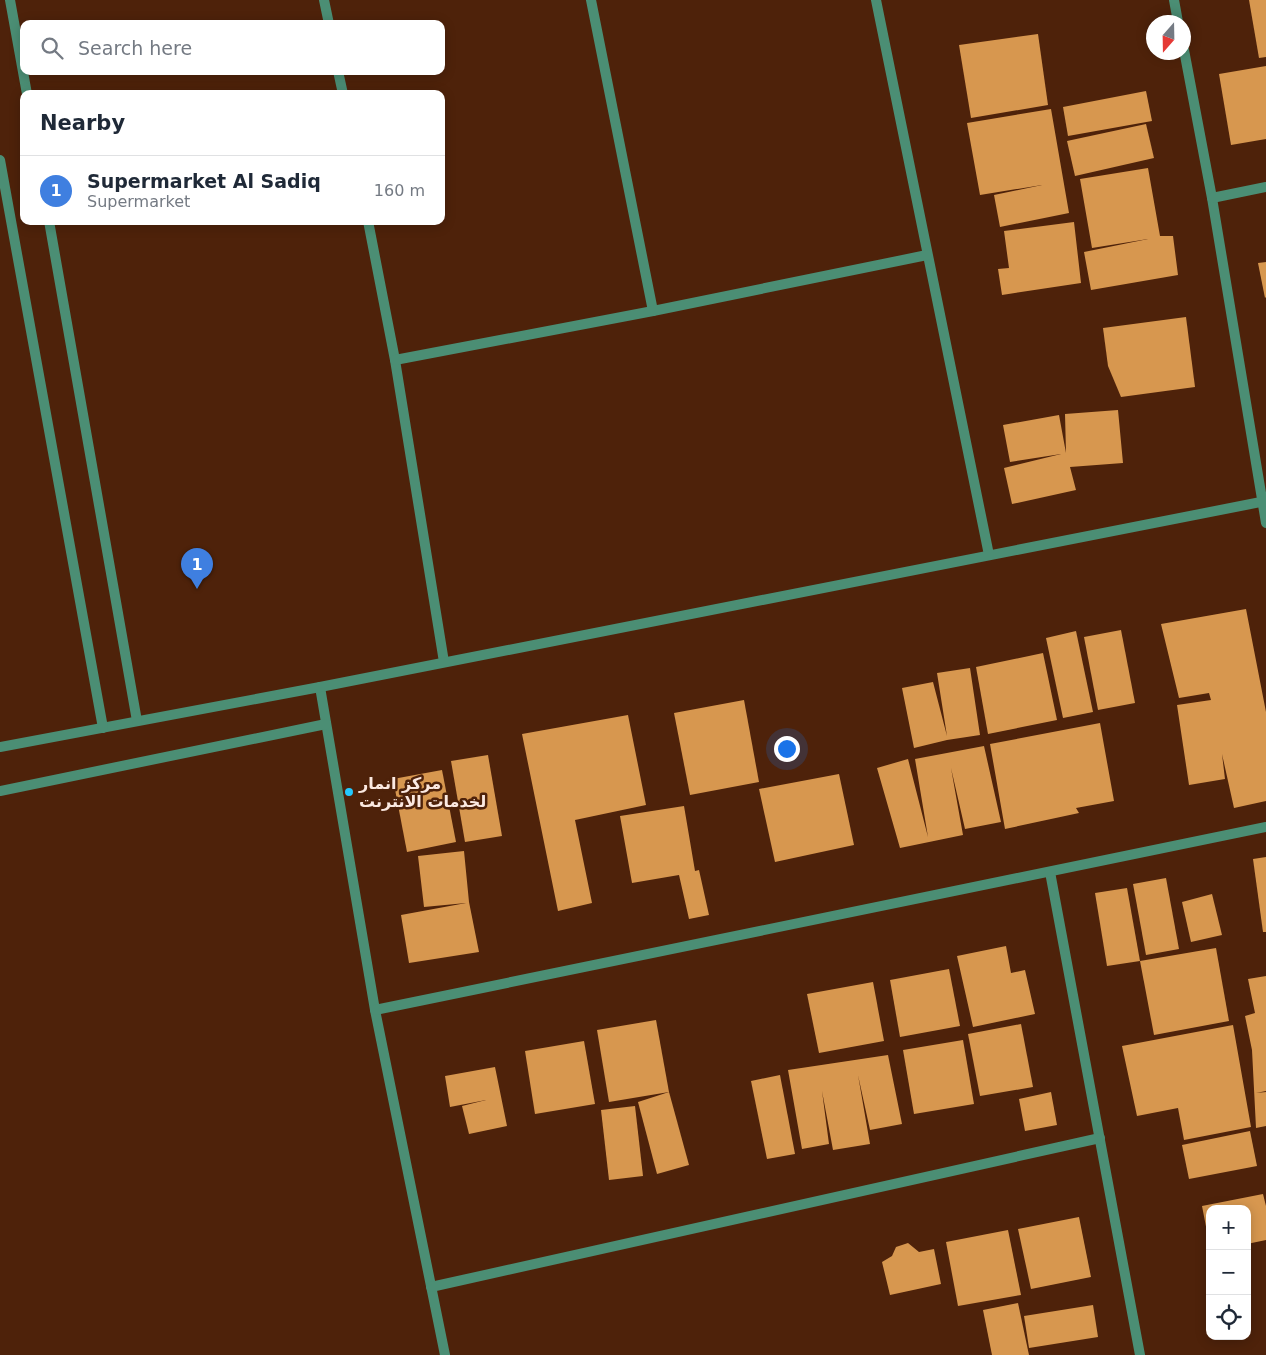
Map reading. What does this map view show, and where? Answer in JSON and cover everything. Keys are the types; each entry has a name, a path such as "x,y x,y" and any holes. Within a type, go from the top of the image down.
{"street":[{"path":"10,0 20,55"},
{"path":"324,0 328,20"},
{"path":"591,0 653,312"},
{"path":"876,0 989,555"},
{"path":"1174,0 1177,15"},
{"path":"1186,60 1212,198 1264,501 1266,523"},
{"path":"24,75 26,90"},
{"path":"339,75 342,90"},
{"path":"0,160 104,728"},
{"path":"1212,198 1266,187"},
{"path":"50,225 137,721"},
{"path":"369,225 395,360 444,662"},
{"path":"395,360 653,312 927,254"},
{"path":"0,747 320,687 1264,501"},
{"path":"320,687 375,1010 445,1355"},
{"path":"0,791 326,724"},
{"path":"375,1010 1266,827"},
{"path":"1050,872 1140,1355"},
{"path":"432,1287 1100,1138"}],"building":[{"path":"1249,0 1266,0 1266,57 1259,58"},
{"path":"1038,34 1048,105 971,118 959,45"},
{"path":"1266,66 1266,139 1231,145 1219,74"},
{"path":"1146,91 1152,121 1068,136 1063,107"},
{"path":"1051,109 1069,213 1000,227 994,195 1042,185 980,195 967,123"},
{"path":"1146,124 1154,158 1075,176 1067,141"},
{"path":"1148,168 1160,236 1173,236 1178,275 1091,290 1084,252 1148,239 1092,248 1080,179"},
{"path":"1074,222 1081,283 1002,295 998,269 1009,268 1004,231"},
{"path":"1266,262 1266,297 1265,298 1258,263"},
{"path":"1186,317 1195,387 1121,397 1108,366 1103,328"},
{"path":"1118,410 1123,463 1070,467 1076,490 1012,504 1004,468 1061,454 1010,462 1003,425 1059,415 1066,453 1065,414"},
{"path":"1246,609 1266,712 1266,801 1234,808 1222,754 1225,779 1189,785 1177,705 1211,700 1209,693 1179,698 1161,624"},
{"path":"1121,630 1135,703 1098,710 1084,637"},
{"path":"1076,631 1093,712 1063,718 1046,638"},
{"path":"1043,653 1057,720 988,734 976,667"},
{"path":"970,668 980,735 914,748 902,688 933,682 947,736 937,673"},
{"path":"744,700 759,782 690,795 674,713"},
{"path":"628,715 646,805 575,820 592,903 558,911 522,734"},
{"path":"1100,723 1114,801 1076,808 1079,813 1005,829 990,744"},
{"path":"984,746 1001,822 965,829 951,768 963,835 900,848 877,768 908,759 928,837 915,759"},
{"path":"488,755 502,836 465,842 451,761"},
{"path":"442,770 456,842 407,852 393,779"},
{"path":"839,774 854,845 775,862 759,789"},
{"path":"684,806 695,871 699,870 709,915 689,919 679,875 632,883 620,816"},
{"path":"464,851 469,902 479,952 409,963 401,915 466,903 424,907 418,856"},
{"path":"1266,857 1266,932 1263,932 1253,859"},
{"path":"1166,878 1179,949 1146,955 1133,884"},
{"path":"1127,888 1140,961 1107,966 1095,893"},
{"path":"1212,894 1222,935 1191,942 1182,902"},
{"path":"1006,946 1011,973 1025,970 1035,1014 973,1027 957,956"},
{"path":"1216,948 1229,1021 1154,1035 1140,961"},
{"path":"949,969 960,1026 900,1037 890,980"},
{"path":"1266,976 1266,1091 1256,1093 1266,1092 1266,1126 1256,1128 1252,1050 1245,1016 1255,1013 1248,979"},
{"path":"873,982 884,1041 819,1053 807,994"},
{"path":"656,1020 669,1092 609,1102 597,1030"},
{"path":"1021,1024 1033,1087 980,1096 968,1034"},
{"path":"1233,1025 1251,1127 1184,1140 1178,1108 1137,1116 1122,1046"},
{"path":"963,1040 974,1104 914,1114 903,1050"},
{"path":"584,1041 595,1104 535,1114 525,1051"},
{"path":"888,1055 902,1124 870,1130 858,1075 870,1144 833,1150 822,1091 829,1144 802,1149 788,1070"},
{"path":"495,1067 507,1126 469,1134 462,1106 486,1100 450,1107 445,1076"},
{"path":"780,1075 795,1154 767,1159 751,1081"},
{"path":"669,1092 689,1165 657,1174 638,1102"},
{"path":"1051,1092 1057,1125 1025,1131 1019,1099"},
{"path":"635,1106 643,1176 609,1180 601,1110"},
{"path":"1250,1131 1257,1166 1189,1179 1182,1145"},
{"path":"1263,1194 1266,1206 1266,1240 1251,1243 1251,1205 1207,1205"},
{"path":"1206,1205 1206,1227 1202,1206"},
{"path":"1079,1217 1091,1277 1031,1289 1018,1229"},
{"path":"1008,1230 1021,1295 958,1306 946,1242"},
{"path":"908,1243 919,1252 934,1249 941,1284 890,1295 882,1262 892,1256 896,1247"},
{"path":"1018,1303 1029,1355 992,1355 983,1310"},
{"path":"1093,1305 1098,1337 1029,1348 1024,1316"}],"place":[{"name":"Supermarket Al Sadiq","path":"197,589"},
{"name":"مركز انمار لخدمات الانترنت","path":"349,792"}]}
